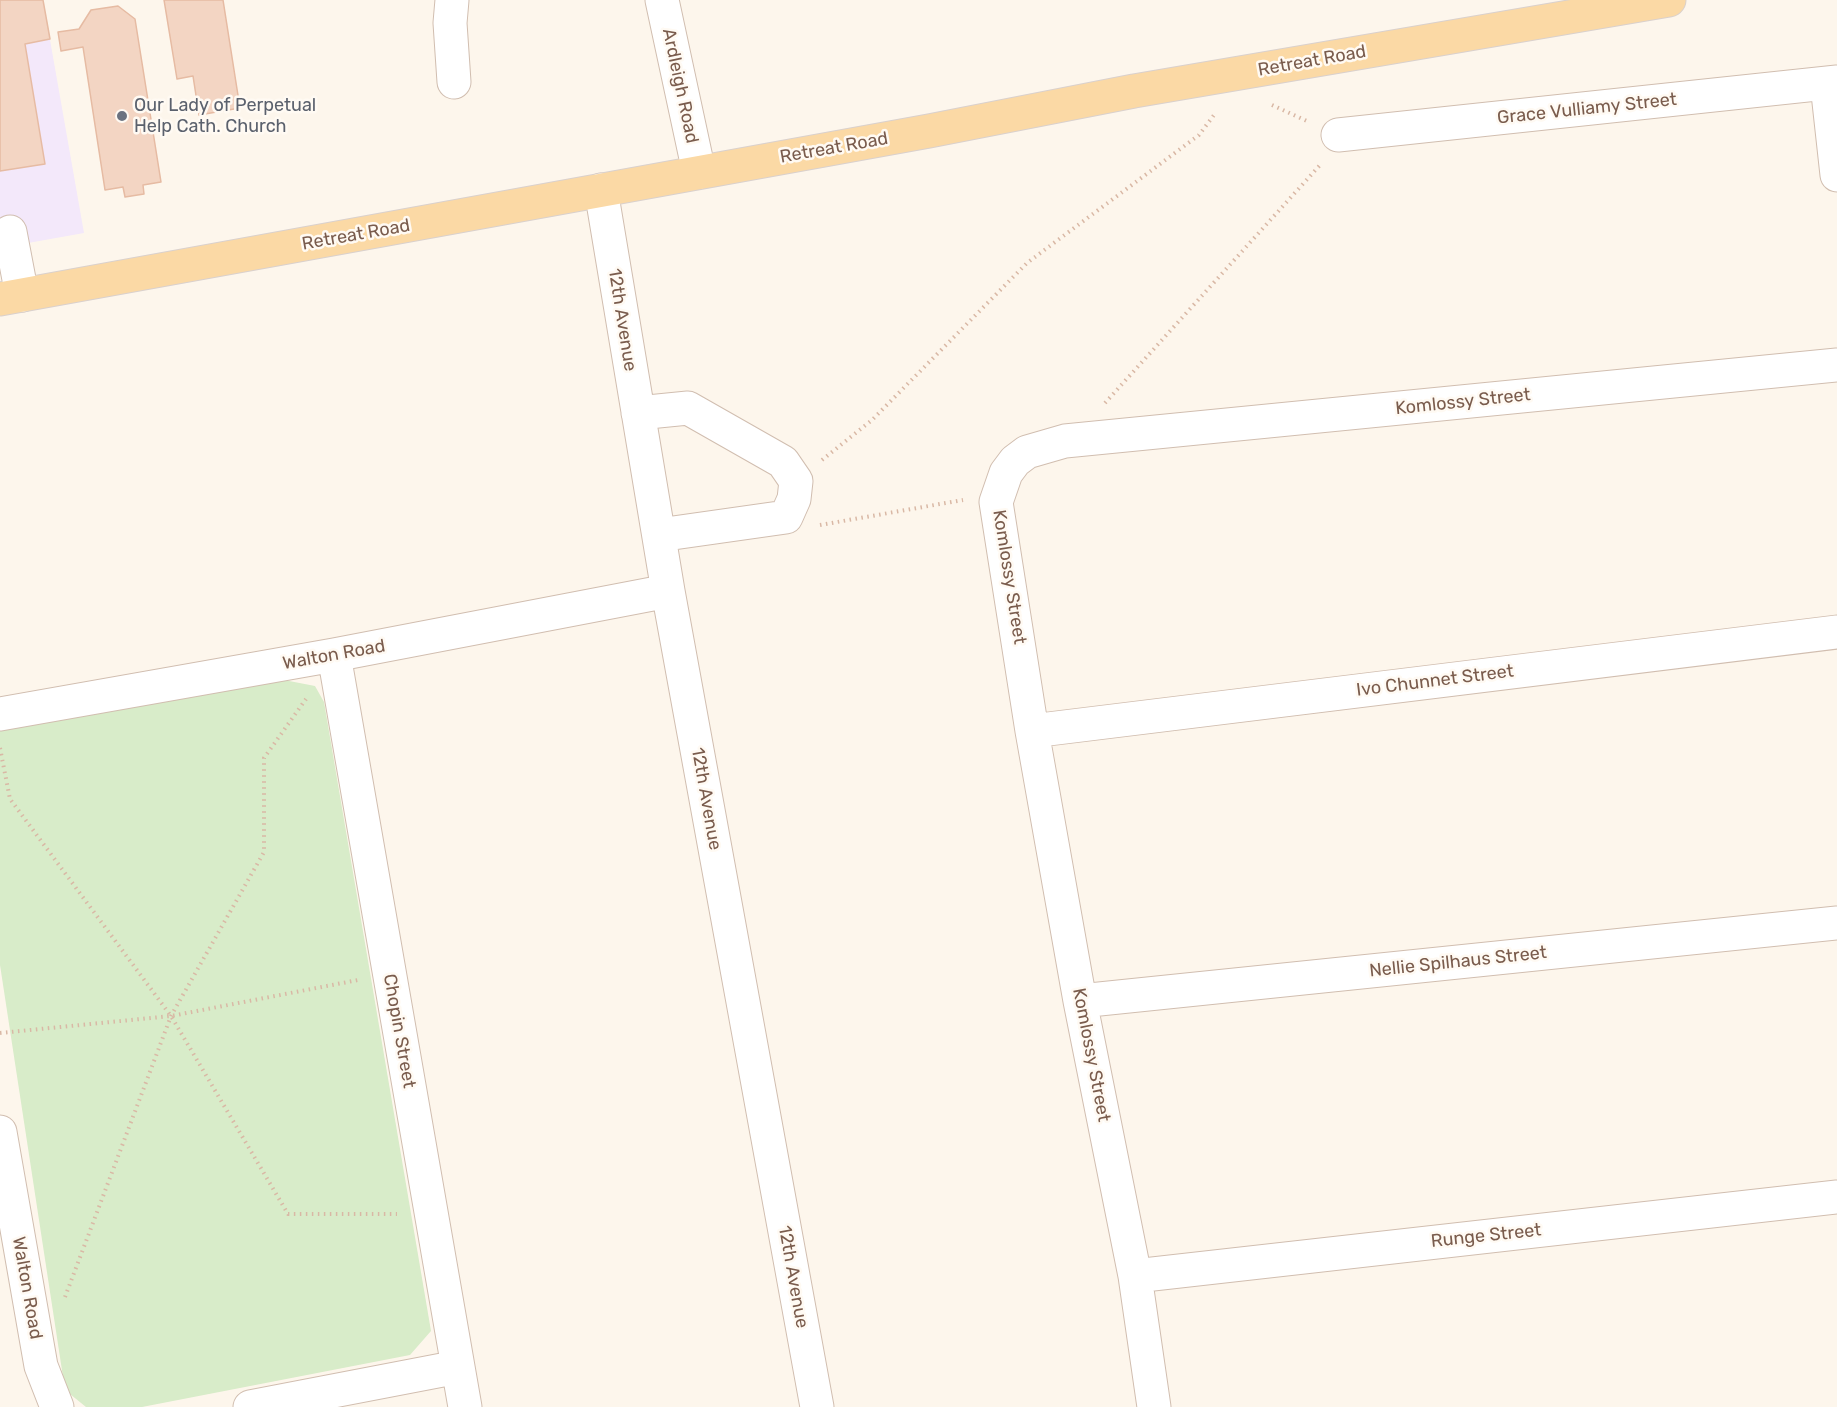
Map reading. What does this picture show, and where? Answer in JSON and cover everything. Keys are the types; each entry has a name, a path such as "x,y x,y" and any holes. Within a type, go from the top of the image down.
{"main road":[{"name":"Retreat Road","path":"11,297 929,131 1553,10 1669,0"}],"street":[{"path":"452,0 450,23 454,82"},
{"name":"Ardleigh Road","path":"662,0 699,172"},
{"path":"1832,83 1837,175"},
{"name":"Grace Vulliamy Street","path":"1338,135 1832,83"},
{"name":"12th Avenue","path":"601,190 668,591 817,1407"},
{"path":"10,232 11,297"},
{"name":"Komlossy Street","path":"1154,1407 1135,1276 1080,1001 1032,731 996,502 1006,473 1015,461 1027,452 1065,441 1837,365"},
{"path":"638,413 688,408 783,462 796,481 794,499 786,517 660,535"},
{"name":"Walton Road","path":"0,714 333,655 668,591"},
{"name":"Ivo Chunnet Street","path":"1032,731 1837,632"},
{"name":"Chopin Street","path":"333,655 465,1407"},
{"name":"Nellie Spilhaus Street","path":"1080,1001 1837,923"},
{"name":"Walton Road","path":"0,1132 41,1366 57,1407"},
{"name":"Runge Street","path":"1135,1276 1837,1197"},
{"path":"250,1407 458,1367"}],"path":[{"path":"796,481 872,420 1027,264 1198,135 1214,115"},
{"path":"1103,405 1322,163 1338,135"},
{"path":"786,517 823,525 964,499 996,502"},
{"path":"63,1301 171,1016 264,852 264,758 315,686 333,655"},
{"path":"0,746 10,799 171,1016 288,1214 404,1214"},
{"path":"0,1033 171,1016 389,975"}],"shaded area":[{"path":"0,0 43,0 84,233 0,248"}],"green space":[{"path":"284,680 315,686 324,702 431,1331 410,1355 142,1407 86,1407 65,1390 0,965 0,729"}],"building":[{"path":"0,0 43,0 50,39 25,44 45,164 0,171"},
{"path":"164,0 223,0 240,108 199,115 193,76 177,79"},
{"name":"Our Lady of Perpetual Help Cath. Church","path":"118,6 135,19 161,182 143,185 144,194 125,197 123,187 105,190 83,47 61,51 58,32 79,29 91,10"}],"place":[{"name":"Our Lady of Perpetual Help Cath. Church","path":"122,116"}]}
